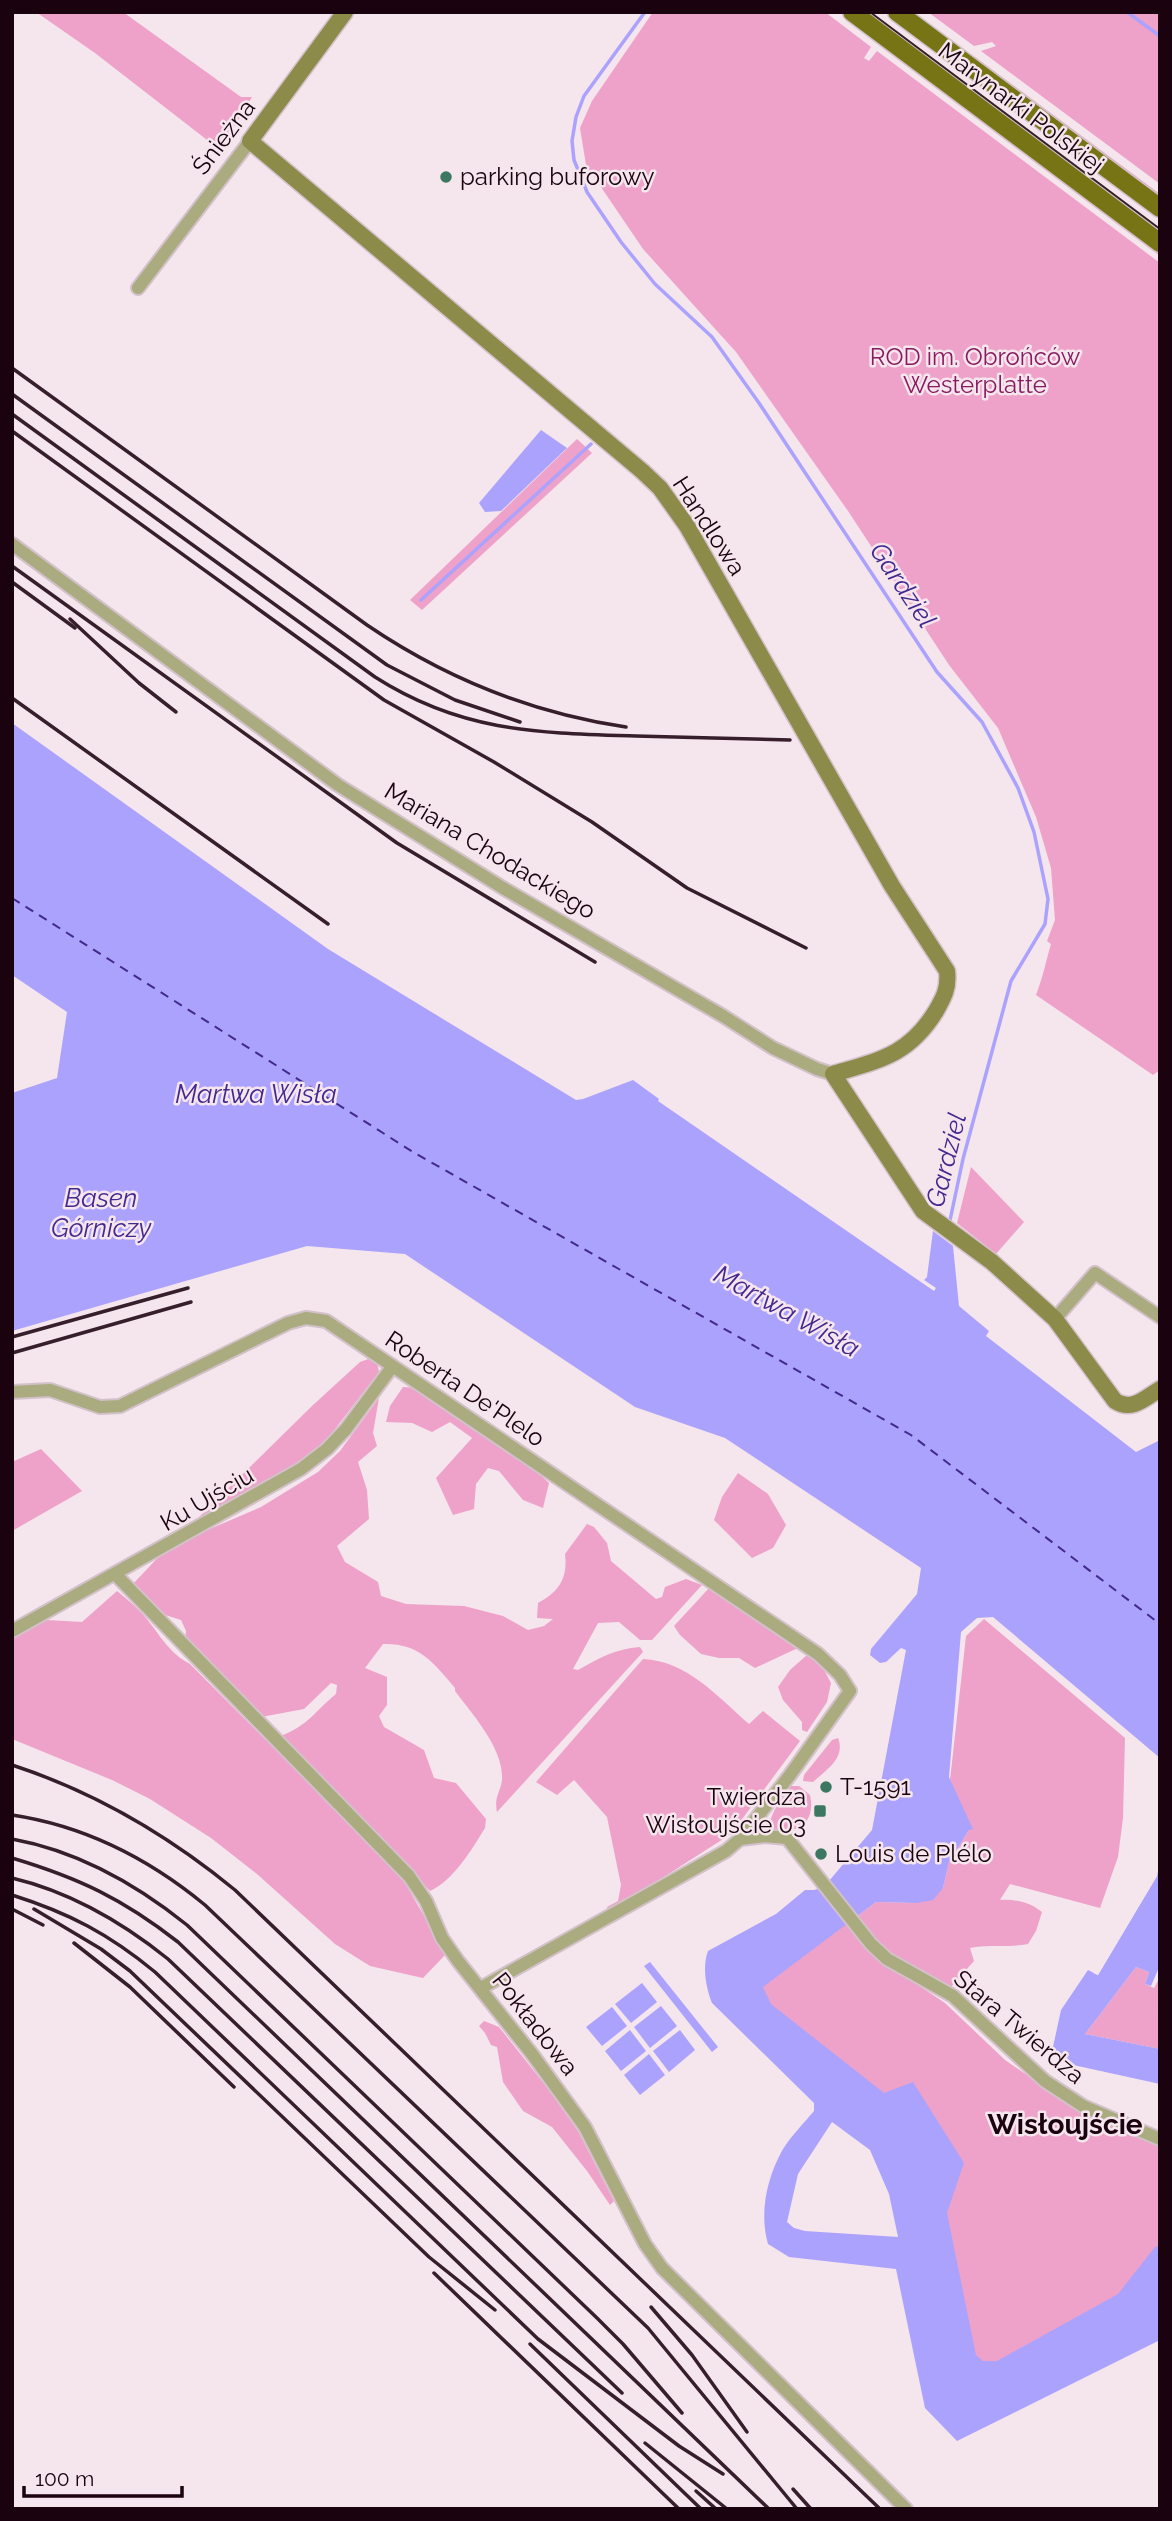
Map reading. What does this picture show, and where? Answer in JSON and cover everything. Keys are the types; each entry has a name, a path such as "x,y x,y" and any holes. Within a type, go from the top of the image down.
{"main road":[{"name":"Marynarki Polskiej","path":"852,12 1160,243"},
{"name":"Marynarki Polskiej","path":"897,12 1160,208"}],"street":[{"name":"Śnieżna","path":"138,288 345,12"},
{"name":"Handlowa","path":"250,141 542,385 660,488 687,526 892,886 943,963 948,980 946,995 926,1028 910,1044 870,1063 833,1073"},
{"name":"Mariana Chodackiego","path":"12,544 338,785 503,888 773,1048 817,1069 833,1073"},
{"path":"833,1073 923,1211 992,1262 1055,1319 1115,1401 1123,1406 1134,1405 1160,1389"},
{"path":"1055,1319 1095,1273 1160,1317"},
{"name":"Roberta De'Plelo","path":"12,1392 50,1390 100,1407 120,1406 288,1323 306,1318 326,1321 818,1654 840,1675 850,1691 740,1839"},
{"name":"Ku Ujściu","path":"12,1632 290,1475 327,1450 392,1367"},
{"name":"Pokładowa","path":"115,1574 409,1876 426,1901 442,1938 586,2127 645,2244 662,2268 906,2509"},
{"name":"Stara Twierdza","path":"740,1839 765,1836 787,1838 887,1959 953,1996 1045,2081 1083,2106 1160,2138"},
{"path":"481,1988 726,1851 740,1839"}],"green space":[{"path":"36,12 123,12 241,97 252,97 220,150 95,53"},
{"name":"ROD im. Obrońców Westerplatte","path":"653,12 825,12 871,47 864,58 869,61 877,51 1160,263 1160,1070 1153,1075 1036,995 1051,944 1047,941 1055,920 1051,868 1036,817 998,728 949,665 848,511 736,352 643,249 586,165 580,128 592,101"},
{"path":"928,12 1160,12 1160,184 981,51 996,46 992,42 974,46"},
{"path":"883,44 1160,249 1160,256 880,46"},
{"path":"975,57 1160,194 1160,201 975,62"},
{"path":"577,439 592,453 422,610 410,600"},
{"path":"971,1167 1024,1222 996,1254 957,1223"},
{"path":"371,1358 377,1362 379,1372 322,1446 303,1463 187,1529 312,1406 360,1362"},
{"path":"403,1387 419,1388 534,1469 549,1483 543,1508 523,1500 499,1471 488,1468 476,1484 474,1509 453,1515 436,1478 472,1438 450,1422 432,1432 412,1423 386,1422 390,1406"},
{"path":"379,1398 373,1433 377,1446 358,1462 367,1490 369,1519 337,1546 345,1562 378,1582 381,1596 406,1604 464,1606 503,1616 528,1630 544,1626 553,1619 537,1618 538,1603 557,1589 565,1570 565,1554 587,1524 594,1527 607,1543 611,1561 656,1599 662,1597 665,1587 686,1579 702,1585 652,1640 640,1640 619,1622 598,1623 573,1669 578,1670 623,1650 640,1647 643,1652 497,1812 502,1780 498,1756 455,1688 440,1670 416,1651 383,1644 365,1668 387,1677 387,1705 379,1716 384,1727 424,1750 434,1778 456,1783 486,1819 485,1828 462,1863 439,1886 430,1891 281,1736 311,1717 336,1694 337,1685 331,1683 304,1709 261,1717 185,1641 186,1631 181,1620 159,1613 131,1586 168,1547 261,1507 318,1472 340,1451"},
{"path":"41,1449 82,1491 12,1531 12,1462"},
{"path":"738,1473 768,1494 786,1525 773,1548 752,1558 714,1520 722,1497"},
{"path":"710,1587 800,1647 755,1668 739,1658 701,1654 674,1626"},
{"path":"117,1591 143,1614 171,1649 190,1664 401,1876 446,1954 423,1978 370,1966 335,1944 257,1874 211,1838 150,1799 112,1780 12,1739 12,1639 47,1620 82,1622"},
{"path":"984,1619 1125,1738 1123,1818 1118,1857 1100,1908 1010,1884 1000,1900 1022,1902 1042,1912 1036,1931 1028,1944 970,1948 974,1961 950,1988 883,1950 856,1917 876,1902 917,1903 943,1888 949,1862 969,1830 950,1780 966,1636"},
{"path":"807,1655 822,1666 831,1683 827,1702 807,1732 802,1730 802,1722 783,1700 778,1687 790,1670"},
{"path":"643,1659 659,1661 687,1673 749,1724 763,1711 800,1741 731,1834 609,1912 607,1907 618,1901 621,1885 607,1817 574,1780 557,1795 536,1782"},
{"path":"838,1738 839,1752 829,1768 813,1782 803,1781 804,1775 832,1740"},
{"path":"791,1786 799,1786 810,1795 810,1815 806,1822 793,1830 765,1832 775,1809"},
{"path":"849,1922 885,1963 945,2003 1005,2060 1069,2104 1160,2145 1160,2285 982,2388 909,2194 763,2020 752,1976"},
{"path":"1136,1967 1149,1972 1145,1984 1154,1988 1160,1977 1160,2012 1157,2012 1160,2013 1160,2049 1085,2034"},
{"path":"484,2021 499,2027 578,2131 614,2201 610,2205 552,2127 523,2111 503,2082 497,2047 491,2045 479,2026"}],"water":[{"path":"541,430 567,448 501,511 485,512 479,503"},
{"name":"Martwa Wisła","path":"12,723 328,949 576,1100 633,1080 659,1099 658,1101 934,1291 936,1288 924,1280 927,1277 933,1231 953,1246 959,1306 989,1331 986,1336 1136,1452 1160,1440 1160,1758 993,1617 977,1618 961,1632 949,1777 973,1829 969,1830 949,1862 943,1888 933,1900 917,1903 876,1902 763,1987 771,2004 884,2093 913,2082 964,2163 947,2213 976,2355 983,2361 997,2361 1118,2294 1155,2247 1160,2246 1160,2340 957,2441 925,2408 896,2269 789,2257 768,2244 764,2220 769,2183 786,2144 814,2111 814,2103 712,2003 706,1977 706,1957 708,1951 776,1914 805,1890 831,1885 829,1881 872,1830 906,1650 901,1648 886,1662 880,1663 870,1655 871,1649 917,1594 921,1568 725,1438 635,1407 405,1254 307,1246 12,1331 12,1093 57,1078 67,1012 12,975","holes":["832,2122 870,2150 889,2194 898,2237 805,2231 794,2228 787,2222 798,2174"]},
{"path":"1160,1862 1160,1965 1151,1986 1145,1984 1149,1972 1136,1967 1085,2034 1160,2049 1160,2084 1064,2063 1053,2047 1061,2010 1088,1970 1098,1975 1157,1876"},
{"path":"650,1962 718,2047 712,2052 644,1966"},
{"path":"642,1983 657,2002 631,2023 615,2004"},
{"path":"661,2006 677,2026 650,2048 634,2027"},
{"path":"612,2007 627,2026 602,2046 586,2027"},
{"path":"630,2030 646,2051 621,2071 605,2051"},
{"path":"680,2030 695,2050 669,2072 653,2051"},
{"path":"649,2054 665,2075 640,2095 624,2075"}],"pier":[{"path":"1153,1874 1157,1876 1098,1975 1093,1973 1096,1970"}],"waterway":[{"name":"Gardziel","path":"645,12 584,96 576,117 572,141 574,160 587,192 621,242 655,284 712,337 759,403 937,672 982,722 1018,788 1034,832 1048,899 1045,924 1011,981 963,1159 949,1225"},
{"path":"1127,12 1160,36"},
{"path":"421,600 591,444"}],"ferry route":[{"path":"12,898 413,1152 911,1435 1160,1624"}],"tram line":[{"path":"870,12 1160,229"}],"railway":[{"path":"12,368 397,644 458,677 523,703 626,727"},
{"path":"12,394 387,665 455,700 520,722"},
{"path":"12,414 375,677 438,709 469,719 533,731 790,740"},
{"path":"12,431 384,700 494,762 592,822 687,888 806,948"},
{"path":"12,566 397,843 595,962"},
{"path":"12,582 75,628"},
{"path":"70,619 139,683 176,712"},
{"path":"12,698 328,924"},
{"path":"12,1337 188,1288"},
{"path":"12,1353 191,1302"},
{"path":"12,1765 72,1788 130,1817 184,1851 235,1890 880,2509"},
{"path":"12,1815 65,1827 115,1846 161,1873 205,1905 648,2328 797,2509"},
{"path":"12,1839 60,1852 105,1871 147,1896 187,1925 597,2318 682,2413"},
{"path":"12,1858 100,1891 178,1942 769,2509"},
{"path":"12,1878 55,1891 95,1910 168,1959 622,2393"},
{"path":"12,1895 52,1909 88,1926 121,1946 155,1972 538,2339 679,2446 723,2474"},
{"path":"12,1909 43,1925"},
{"path":"34,1909 101,1949 130,1971 429,2257 495,2310"},
{"path":"74,1943 130,1987 234,2087"},
{"path":"434,2273 679,2509"},
{"path":"651,2307 692,2355 747,2432"},
{"path":"530,2344 701,2509"},
{"path":"645,2443 727,2509"},
{"path":"793,2489 811,2509"},
{"path":"696,2491 716,2509"}],"place":[{"name":"parking buforowy","path":"446,177"},
{"name":"T-1591","path":"826,1787"},
{"name":"Twierdza Wisłoujście 03","path":"820,1811"},
{"name":"Louis de Plélo","path":"821,1854"}],"district":[{"name":"Wisłoujście","path":"1065,2124"}],"water label":[{"name":"Basen Górniczy","path":"101,1213"}]}
